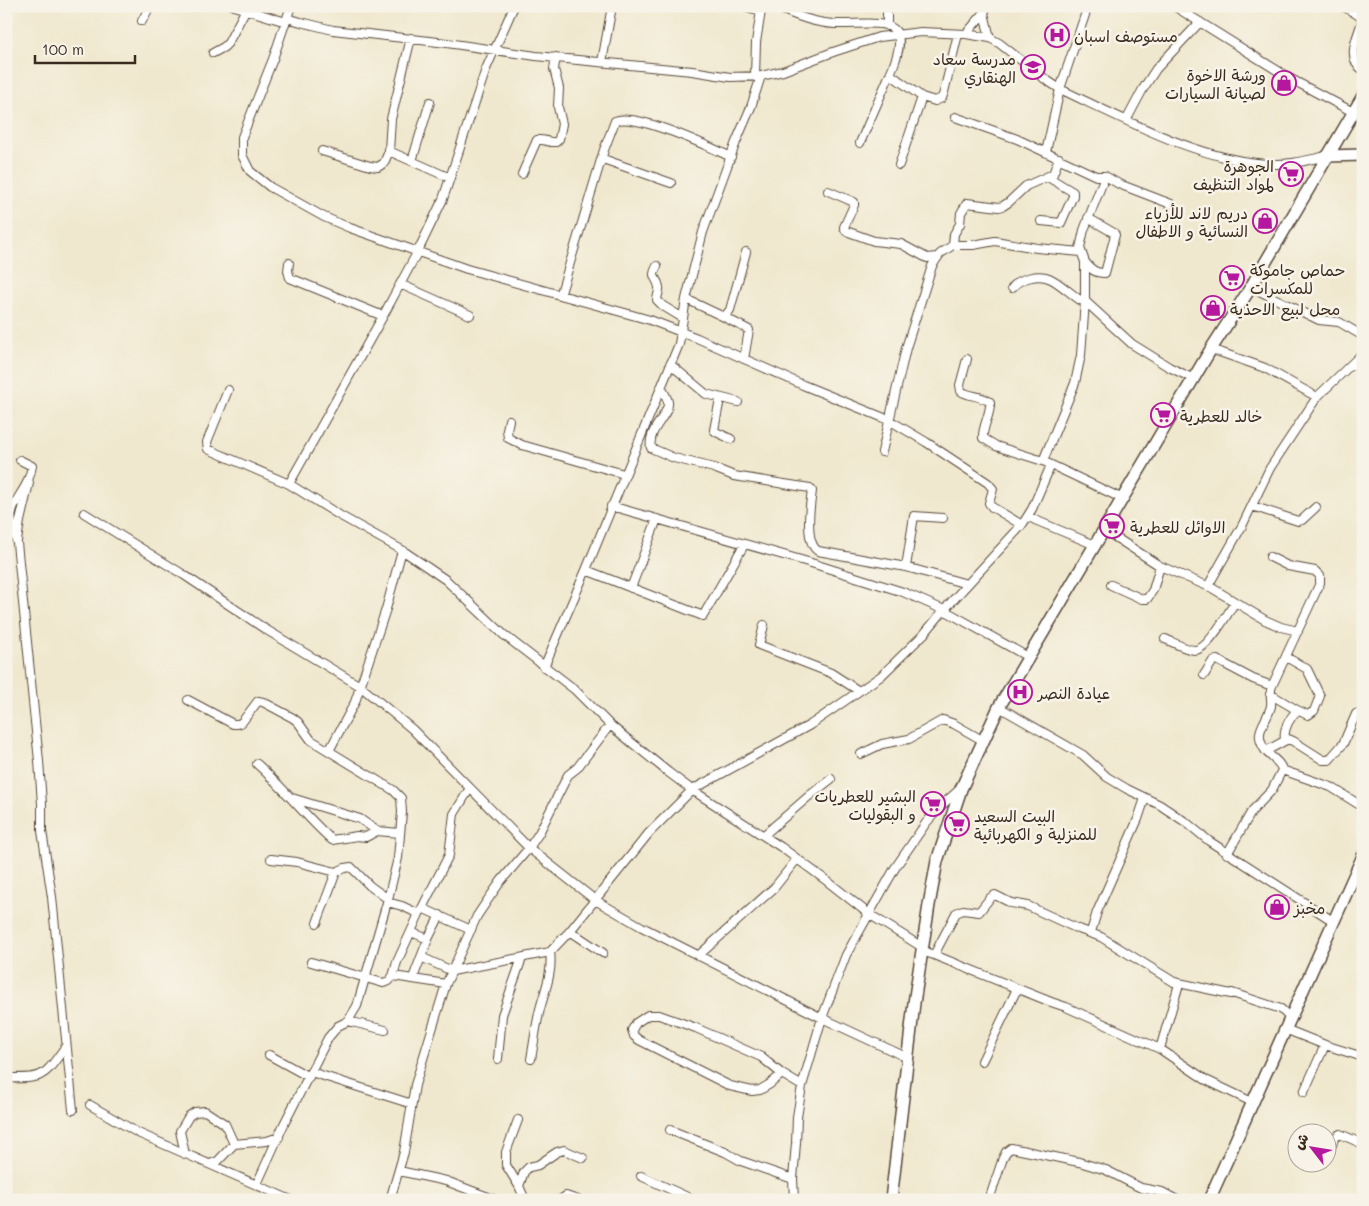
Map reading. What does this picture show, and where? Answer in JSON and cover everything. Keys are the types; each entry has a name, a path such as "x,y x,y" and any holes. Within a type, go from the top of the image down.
{"street":[{"path":"142,20 150,6"},
{"path":"234,6 333,30 411,38 494,51 692,71 730,77 758,76 783,71 872,39 898,34 921,32 962,34 990,38 1007,48 1060,89 1196,148 1236,160 1271,164 1296,163 1327,156 1363,155"},
{"path":"291,6 270,67 242,137 241,146 245,164 257,178 270,187 350,228 491,277 650,320 889,420 988,482 993,489 989,503 992,507 1022,525"},
{"path":"289,484 383,316 443,199 494,51 514,6"},
{"path":"602,62 612,6"},
{"path":"744,6 761,11 773,6 808,19 834,24 862,22 887,26 898,34 899,48 890,74 860,143"},
{"path":"887,6 887,26"},
{"path":"1046,152 1060,89 1088,6"},
{"path":"1174,6 1292,79 1358,114"},
{"path":"1344,6 1363,19 1353,56 1357,66 1363,70"},
{"path":"213,53 228,43 246,9"},
{"path":"985,10 990,38"},
{"path":"890,74 922,97 935,101 942,98 962,34 985,10"},
{"path":"544,667 679,344 686,299 704,232 751,107 758,76 756,42 761,11"},
{"path":"1127,119 1156,69 1200,22"},
{"path":"322,151 378,167 384,163 389,151 391,118 411,38"},
{"path":"522,174 537,140 552,143 556,142 559,138 562,124 558,107 559,88 554,69 556,57"},
{"path":"891,1200 922,949 938,861 961,789 999,706 1251,287 1327,156 1358,114 1363,96"},
{"path":"899,165 922,97"},
{"path":"412,161 430,102"},
{"path":"955,117 1017,139 1096,176 1105,176 1119,184 1171,204"},
{"path":"560,296 613,124 620,119 641,122 675,132 731,157"},
{"path":"389,151 450,178"},
{"path":"603,158 671,183"},
{"path":"953,245 954,234 960,224 960,213 967,203 1003,206 1033,181 1048,177 1055,171 1059,158"},
{"path":"421,957 452,970 550,952 570,931 649,832 692,790 810,725 881,676 908,651 1022,525 1028,516 1075,383 1086,301 1084,262 1081,252 1082,239 1088,218 1105,176"},
{"path":"1041,221 1061,223 1073,196 1073,192 1048,177"},
{"path":"828,191 854,202 844,228 846,231 874,240 901,244 927,258 937,257"},
{"path":"1084,262 1090,269 1101,274 1105,273 1115,236 1114,233 1088,218"},
{"path":"882,452 906,348 932,266 937,257 953,245 995,242 1081,252"},
{"path":"724,317 730,310 746,252"},
{"path":"289,263 288,271 290,278 383,316"},
{"path":"657,266 653,273 659,289 657,300 663,306 683,318"},
{"path":"1012,288 1022,279 1048,278 1080,300 1086,301 1132,344 1169,367 1194,379"},
{"path":"400,284 470,315"},
{"path":"1251,287 1319,320 1339,322 1363,336"},
{"path":"686,299 749,330 744,359"},
{"path":"1212,349 1265,368 1317,396"},
{"path":"1208,586 1252,506 1270,468 1317,396 1363,353"},
{"path":"967,359 960,385 961,391 990,402 983,438 996,446 1047,463 1123,498"},
{"path":"670,364 706,394 738,402"},
{"path":"1353,364 1363,371"},
{"path":"661,387 668,407 650,439 651,448 674,458 714,468 734,476 810,488 812,491 809,509 810,528 812,545 816,550 906,567 967,584"},
{"path":"228,390 207,442 207,448 237,463 289,484 338,515 402,550 458,590 504,635 574,690 610,725 692,790 764,835 869,914 934,955 1066,1007 1160,1049 1206,1080 1252,1102"},
{"path":"720,399 714,430 731,439"},
{"path":"509,420 508,438 522,445 624,474"},
{"path":"20,460 32,466 31,472 12,507 10,517 11,528 17,542 42,804 42,831 52,898 73,1110"},
{"path":"611,506 808,562 903,592 944,610 1028,657"},
{"path":"1252,506 1298,521 1302,520 1316,507"},
{"path":"84,513 184,575 265,629 360,686 412,729 529,848 595,900 642,928 822,1018 908,1058"},
{"path":"906,567 914,516 943,518"},
{"path":"1028,516 1094,546"},
{"path":"631,588 656,519"},
{"path":"1104,530 1160,566 1208,586 1285,629 1298,631"},
{"path":"586,570 703,616 744,544"},
{"path":"329,751 360,686 386,609 402,550"},
{"path":"1227,854 1252,811 1272,790 1282,770 1281,765 1266,751 1261,741 1260,733 1271,706 1271,690 1318,589 1320,576 1315,571 1288,566 1270,557"},
{"path":"1111,585 1142,599 1147,599 1160,566"},
{"path":"1165,639 1192,650 1198,650 1213,635 1236,602"},
{"path":"764,625 760,645 830,673 859,691"},
{"path":"1204,675 1213,661 1217,660 1271,690 1297,710 1308,714 1314,711 1320,696 1307,669 1286,657"},
{"path":"188,700 234,724 242,722 258,701 263,702 293,718 311,740 368,774 399,796 402,802 398,858 388,900 357,1006 348,1021 338,1026 328,1038 278,1137 258,1184"},
{"path":"999,706 1084,755 1107,777 1160,805 1227,854 1333,921"},
{"path":"1286,740 1286,729 1297,710"},
{"path":"1266,751 1286,740 1293,741 1323,760 1329,760 1343,744 1356,714"},
{"path":"861,754 882,744 909,739 943,720 982,740"},
{"path":"390,1200 399,1171 415,1085 424,1052 452,970 487,901 529,848 564,782 610,725"},
{"path":"257,764 279,783 310,820 332,840 357,836 366,837 377,831"},
{"path":"1282,770 1330,787 1363,806"},
{"path":"764,835 831,779"},
{"path":"311,962 365,979 385,984 389,982 449,855 454,814 470,788"},
{"path":"794,1200 793,1179 796,1117 802,1086 822,1018 846,955 895,868 930,817 961,789"},
{"path":"290,798 360,819 377,831 400,833"},
{"path":"1091,932 1097,912 1138,819 1145,798"},
{"path":"1209,1200 1363,856"},
{"path":"271,859 296,862 336,872 351,867 370,886 388,900 402,906 440,915 471,930"},
{"path":"698,956 774,888 797,859"},
{"path":"316,923 336,872"},
{"path":"934,955 956,913 963,910 979,912 990,898 995,895 1011,903 1028,906 1076,928 1091,932 1179,984 1232,993 1269,1004 1281,1009 1290,1018"},
{"path":"413,978 428,939 440,915"},
{"path":"570,931 603,953"},
{"path":"411,932 428,939"},
{"path":"531,1059 539,1011 550,972 550,952"},
{"path":"498,1059 502,1015 522,958"},
{"path":"392,976 446,984"},
{"path":"1160,1049 1179,984"},
{"path":"982,1061 1017,989"},
{"path":"782,1074 760,1090 752,1091 730,1086 639,1040 634,1036 632,1030 636,1023 648,1015 659,1015 696,1028 761,1057 782,1074 802,1086"},
{"path":"348,1021 385,1030"},
{"path":"1285,1029 1325,1045 1363,1057"},
{"path":"1304,1092 1325,1045"},
{"path":"6,1078 30,1079 43,1075 66,1046"},
{"path":"269,1055 310,1075 412,1104"},
{"path":"90,1105 138,1132 291,1200"},
{"path":"185,1154 180,1131 188,1116 195,1112 205,1111 225,1124 234,1144"},
{"path":"518,1120 506,1152 506,1165 525,1200"},
{"path":"670,1130 725,1152 741,1161 793,1179"},
{"path":"1336,1137 1340,1134 1363,1144"},
{"path":"210,1164 218,1161 234,1144 267,1141 278,1137"},
{"path":"990,1197 1003,1158 1011,1148 1106,1170 1141,1188 1162,1192 1177,1200"},
{"path":"519,1186 524,1172 529,1167 538,1165 557,1152 564,1150 583,1158"},
{"path":"399,1171 446,1181 496,1200"},
{"path":"641,1176 694,1200"},
{"path":"560,1200 566,1196 578,1200"}],"place":[{"name":"مستوصف اسبان","path":"1057,35"},
{"name":"مدرسة سعاد الهنقاري","path":"1033,67"},
{"name":"ورشة الاخوة لصيانة السيارات","path":"1284,83"},
{"name":"الجوهرة لمواد التنظيف","path":"1291,174"},
{"name":"دريم لاند للأزياء النسائية و الاطفال","path":"1265,221"},
{"name":"حماص جاموكة للمكسرات","path":"1232,278"},
{"name":"محل لبيع الاحذية","path":"1213,308"},
{"name":"خالد للعطرية","path":"1163,415"},
{"name":"الاوائل للعطرية","path":"1112,526"},
{"name":"عيادة النصر","path":"1020,692"},
{"name":"البشير للعطريات و البقوليات","path":"933,804"},
{"name":"البيت السعيد للمنزلية و الكهربائية","path":"957,824"},
{"name":"مخبز","path":"1277,907"}]}
